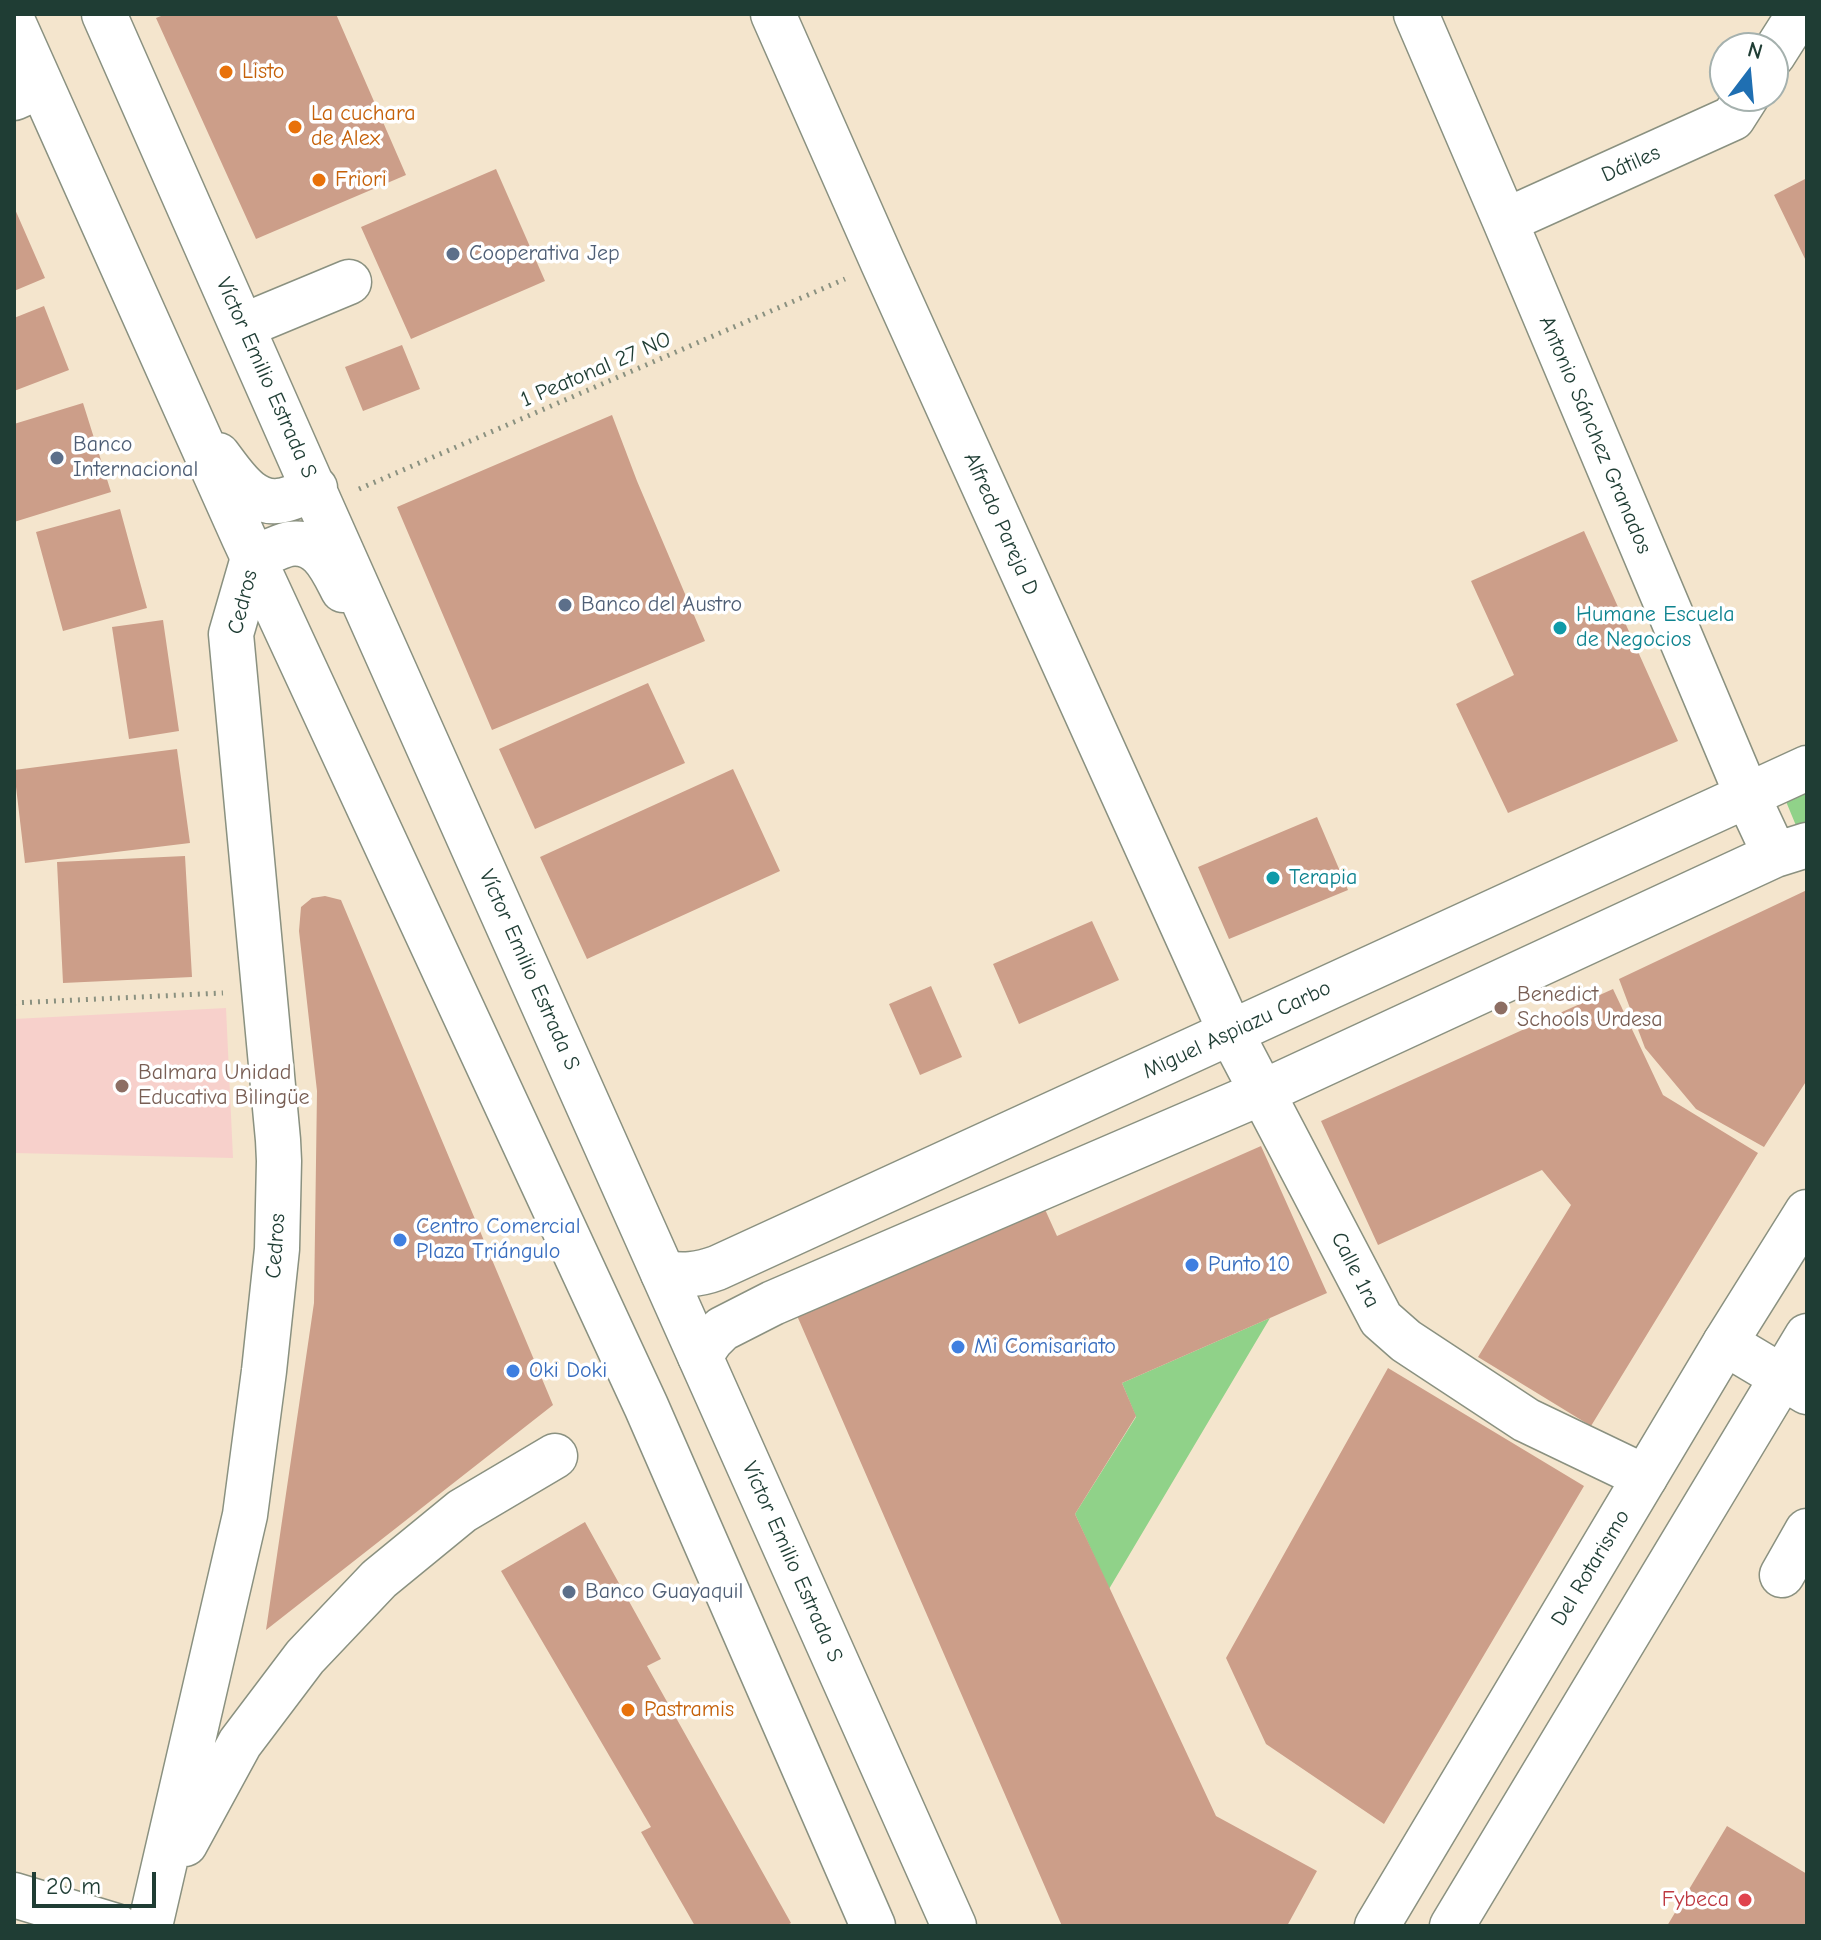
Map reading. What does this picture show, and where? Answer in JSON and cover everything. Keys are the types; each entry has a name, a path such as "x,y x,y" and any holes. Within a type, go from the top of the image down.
{"street":[{"name":"Víctor Emilio Estrada S","path":"104,14 954,1926"},
{"name":"Alfredo Pareja D","path":"773,14 1231,1033"},
{"name":"Antonio Sánchez Granados","path":"1416,14 1747,795 1791,850"},
{"path":"1788,32 1799,14"},
{"path":"14,24 28,92 151,328 253,558 646,1406 873,1926"},
{"name":"Dátiles","path":"1505,221 1733,118 1737,112"},
{"path":"243,326 349,282"},
{"path":"188,415 243,487 256,497 269,501 318,497"},
{"path":"253,558 291,544 315,549 325,557 449,791"},
{"name":"Cedros","path":"151,1926 245,1515 277,1249 279,1161 231,634 253,558"},
{"name":"Miguel Aspiazu Carbo","path":"663,1273 682,1276 717,1268 1807,768"},
{"path":"700,1356 722,1329 773,1303 1263,1092 1791,850"},
{"name":"Calle 1ra","path":"1231,1033 1381,1319 1406,1341 1526,1420 1645,1477"},
{"name":"Del Rotarismo","path":"1377,1926 1725,1343 1807,1212"},
{"path":"1452,1926 1795,1384 1807,1336"},
{"path":"1725,1343 1795,1384"},
{"name":"Cedros","path":"151,1926 188,1836 240,1743 305,1657 379,1579 462,1511 555,1456"},
{"path":"1782,1575 1807,1531"},
{"path":"14,1895 116,1926"}],"path":[{"name":"1 Peatonal 27 NO","path":"318,497 883,263"},
{"path":"14,1003 264,990"}],"shaded area":[{"name":"Balmara Unidad Educativa Bilingüe","path":"226,1008 233,1158 14,1153 14,1019"}],"green space":[{"path":"1807,789 1807,825 1797,828 1785,799"},
{"path":"1270,1318 1109,1589 1075,1514 1136,1417 1122,1383"}],"building":[{"path":"166,14 336,14 406,175 256,239 156,18"},
{"name":"Cooperativa Jep","path":"496,169 545,281 411,339 361,227"},
{"path":"1807,178 1807,263 1774,195"},
{"path":"14,207 45,278 14,291"},
{"path":"44,306 69,370 14,391 14,318"},
{"path":"402,345 420,389 363,411 345,367"},
{"name":"Banco Internacional","path":"83,403 111,492 14,522 14,424"},
{"name":"Banco del Austro","path":"612,415 705,641 492,730 397,507"},
{"path":"120,509 147,608 63,631 36,532"},
{"name":"Humane Escuela de Negocios","path":"1584,531 1678,741 1508,813 1456,704 1514,675 1471,581"},
{"path":"163,620 179,731 129,739 112,627"},
{"path":"648,683 685,763 535,829 499,749"},
{"path":"177,749 190,843 25,863 14,770"},
{"path":"733,769 780,871 587,959 540,857"},
{"name":"Terapia","path":"1317,817 1348,890 1229,939 1198,867"},
{"path":"185,856 192,977 63,983 57,862"},
{"path":"1807,890 1807,1080 1764,1147 1696,1109 1645,1048 1619,979"},
{"name":"Centro Comercial Plaza Triángulo","path":"325,896 341,900 553,1405 266,1630 314,1303 317,1091 299,931 301,907 312,898"},
{"path":"1092,921 1119,980 1019,1024 993,964"},
{"path":"931,986 962,1057 920,1075 889,1004"},
{"path":"1613,989 1663,1095 1758,1153 1591,1426 1478,1357 1571,1205 1542,1170 1378,1245 1321,1121"},
{"path":"1261,1146 1327,1293 1122,1383 1136,1416 1075,1514 1216,1816 1317,1871 1287,1926 1062,1926 795,1311 1043,1205 1057,1236"},
{"path":"1388,1368 1584,1486 1384,1824 1266,1744 1226,1658"},
{"path":"585,1522 661,1659 647,1666 791,1923 786,1926 695,1926 641,1832 651,1827 501,1571"},
{"name":"Fybeca","path":"1727,1826 1807,1874 1807,1926 1667,1926"}],"place":[{"name":"Listo","path":"226,72"},
{"name":"La cuchara de Alex","path":"295,127"},
{"name":"Friori","path":"319,180"},
{"name":"Cooperativa Jep","path":"453,254"},
{"name":"Banco Internacional","path":"57,458"},
{"name":"Banco del Austro","path":"565,605"},
{"name":"Humane Escuela de Negocios","path":"1560,628"},
{"name":"Terapia","path":"1273,878"},
{"name":"Benedict Schools Urdesa","path":"1501,1008"},
{"name":"Balmara Unidad Educativa Bilingüe","path":"122,1086"},
{"name":"Centro Comercial Plaza Triángulo","path":"400,1240"},
{"name":"Punto 10","path":"1192,1265"},
{"name":"Mi Comisariato","path":"958,1347"},
{"name":"Oki Doki","path":"513,1371"},
{"name":"Banco Guayaquil","path":"569,1592"},
{"name":"Pastramis","path":"628,1710"},
{"name":"Fybeca","path":"1745,1900"}]}
